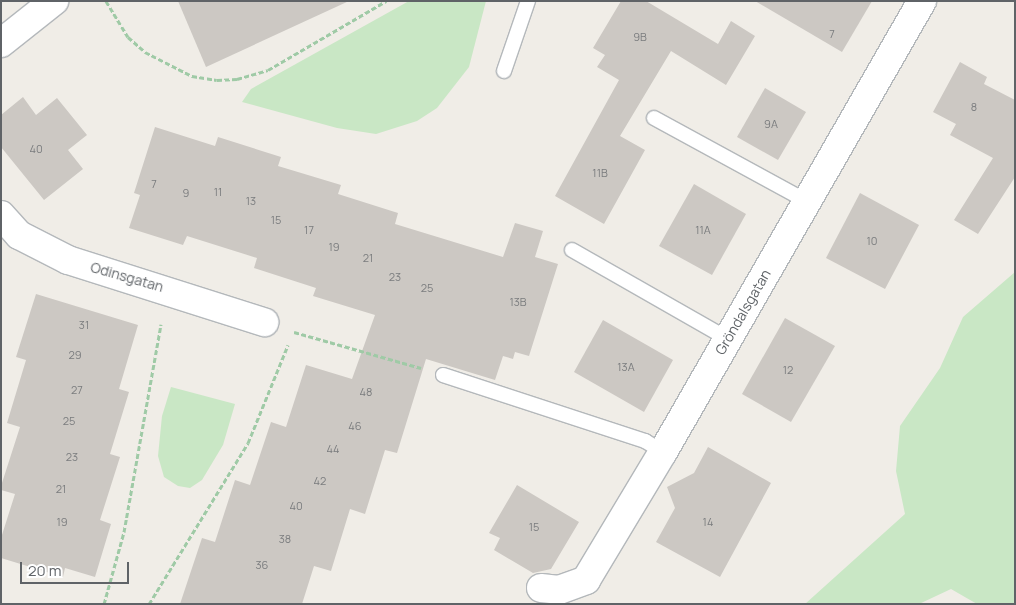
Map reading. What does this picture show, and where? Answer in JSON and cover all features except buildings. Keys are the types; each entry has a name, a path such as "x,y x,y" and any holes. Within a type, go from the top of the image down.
{"street":[{"path":"1,43 54,1"},
{"name":"Gröndalsgatan","path":"540,588 559,590 586,580 663,452 922,1"},
{"name":"Odinsgatan","path":"1,215 19,235 68,260 171,290 264,322"}],"lane":[{"path":"504,71 528,1"},
{"path":"654,118 806,201"},
{"path":"572,250 728,338"},
{"path":"443,375 645,441 663,452"}],"path":[{"path":"106,1 128,37 145,52 185,74 216,80 238,79 268,70 386,1"},
{"path":"104,604 124,532 157,337 171,290"},
{"path":"264,322 443,375"},
{"path":"149,604 248,443 294,332"}],"green space":[{"path":"409,1 486,1 469,67 437,108 417,121 376,134 337,128 242,102 251,89"},
{"path":"1015,272 1015,604 977,604 951,589 919,604 805,604 905,514 896,471 900,426 940,368 963,317"},
{"path":"171,387 235,404 223,445 202,480 190,488 178,486 164,477 158,456 162,416"}]}
